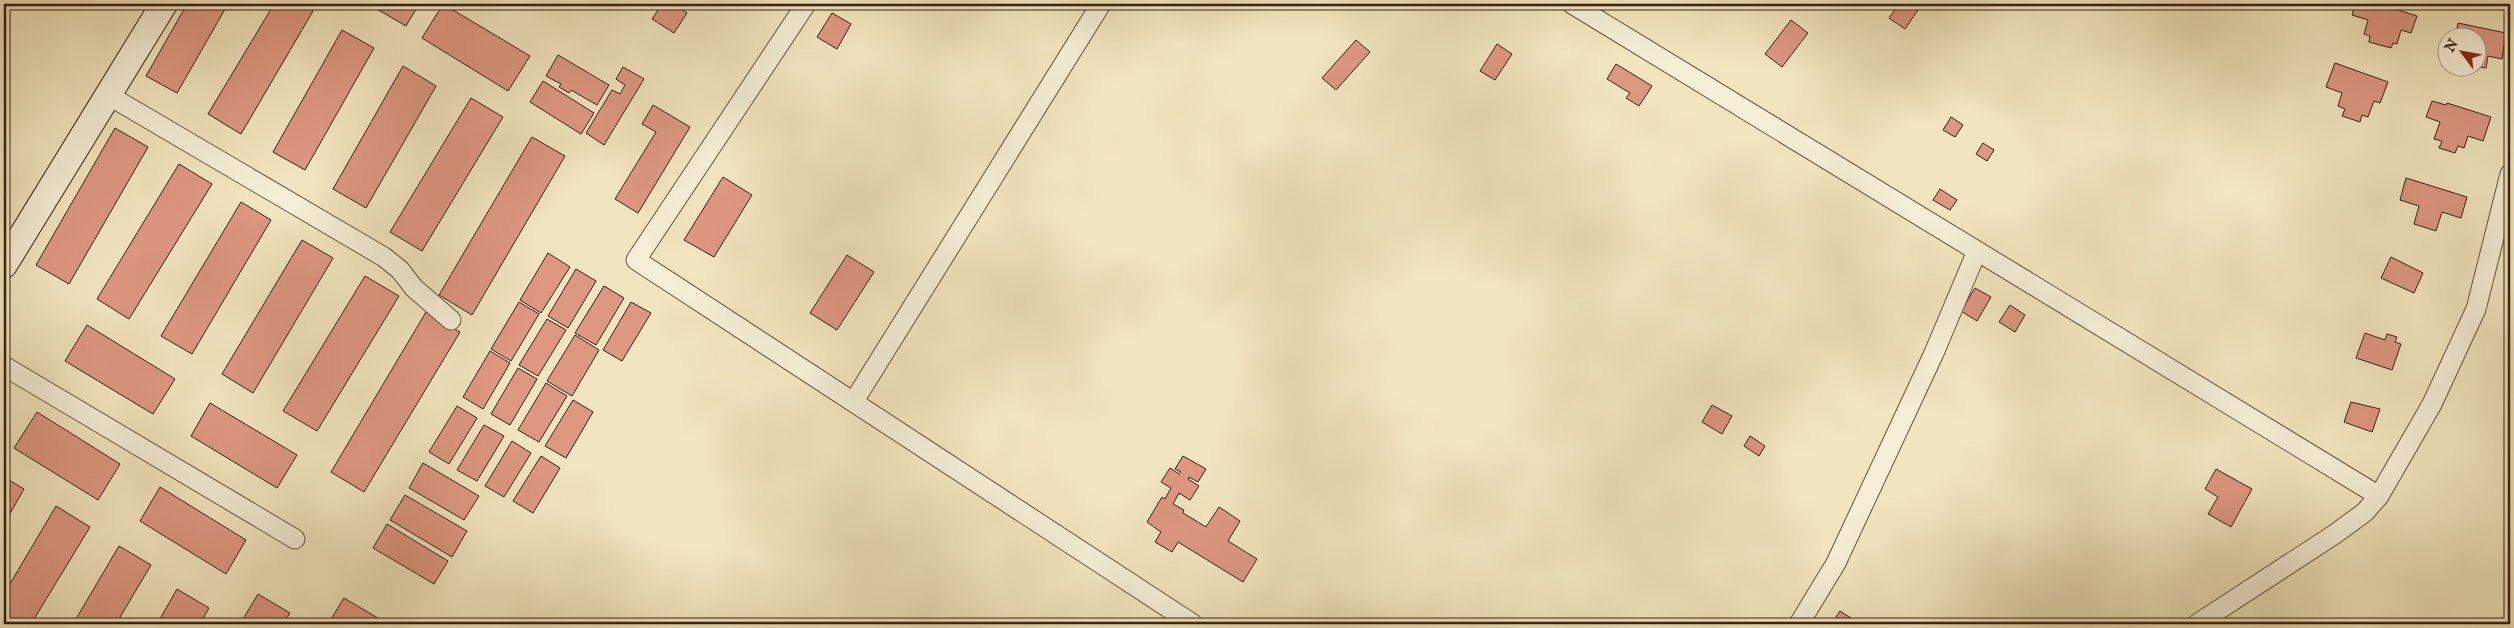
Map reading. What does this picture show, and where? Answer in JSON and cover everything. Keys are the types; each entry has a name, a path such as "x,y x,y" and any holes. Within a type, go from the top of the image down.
{"street":[{"path":"4,265 164,4"},
{"path":"806,4 636,260 1193,624"},
{"path":"854,401 1101,4"},
{"path":"1572,4 2379,496"},
{"path":"108,95 384,257 400,270 414,288 451,320"},
{"path":"2198,624 2335,534 2365,512 2379,496 2432,404 2476,309 2510,174"},
{"path":"1799,624 1836,563 1934,353 1977,251"},
{"path":"4,366 295,540"}],"building":[{"path":"187,4 228,4 177,93 146,76"},
{"path":"274,4 302,4 313,11 241,134 208,114"},
{"path":"368,4 419,4 406,26"},
{"path":"443,4 530,56 508,91 422,38"},
{"path":"662,4 673,4 687,13 674,33 652,19"},
{"path":"1899,4 1922,4 1905,29 1889,18"},
{"path":"2355,4 2379,4 2417,16 2411,33 2401,30 2397,44 2393,43 2391,48 2369,42 2370,36 2364,34 2368,20 2352,15"},
{"path":"832,13 851,24 837,49 817,37"},
{"path":"1791,20 1808,33 1782,67 1765,54"},
{"path":"2458,23 2482,28 2457,28"},
{"path":"2486,29 2506,33 2502,59 2488,56 2486,68"},
{"path":"342,30 374,48 305,170 273,152"},
{"path":"1356,40 1370,52 1336,90 1322,78"},
{"path":"1497,44 1512,54 1495,80 1480,71"},
{"path":"558,55 609,85 597,105 571,90 569,93 559,87 561,84 546,76"},
{"path":"2335,63 2388,82 2380,103 2374,101 2368,117 2362,115 2360,122 2342,116 2345,109 2338,106 2342,93 2326,87"},
{"path":"1616,64 1652,86 1639,106 1626,98 1630,93 1607,79"},
{"path":"403,66 436,86 366,208 333,189"},
{"path":"623,67 644,79 604,145 586,133 612,90 620,94 625,85 616,79"},
{"path":"543,81 594,113 581,134 530,102"},
{"path":"471,98 503,117 422,251 390,232"},
{"path":"2432,101 2446,105 2447,103 2491,117 2483,141 2468,136 2464,148 2458,146 2455,153 2439,148 2442,141 2434,139 2440,122 2426,117"},
{"path":"653,105 690,127 638,213 615,199 656,132 642,124"},
{"path":"1951,117 1963,125 1955,137 1943,130"},
{"path":"115,128 148,147 69,284 36,265"},
{"path":"532,137 565,156 472,315 439,295"},
{"path":"1983,143 1994,150 1987,161 1976,154"},
{"path":"179,164 212,184 129,319 97,299"},
{"path":"723,177 752,195 714,257 684,240"},
{"path":"2406,178 2467,197 2461,218 2442,212 2436,231 2414,224 2419,206 2400,200"},
{"path":"1940,189 1957,200 1950,210 1933,200"},
{"path":"241,202 271,220 192,354 161,336"},
{"path":"302,240 333,258 253,393 222,374"},
{"path":"548,253 570,267 541,313 520,300"},
{"path":"847,255 874,272 837,330 810,313"},
{"path":"2391,257 2423,273 2414,293 2381,278"},
{"path":"576,269 596,281 568,328 548,316"},
{"path":"365,276 399,296 317,431 283,411"},
{"path":"604,286 624,298 596,345 575,333"},
{"path":"1975,288 1991,297 1977,321 1961,311"},
{"path":"519,302 539,314 511,361 491,349"},
{"path":"631,302 651,313 622,361 603,350"},
{"path":"2010,305 2025,315 2015,332 1999,322"},
{"path":"426,312 460,332 364,492 331,472"},
{"path":"547,319 566,330 538,376 519,365"},
{"path":"87,325 175,379 153,414 65,361"},
{"path":"2365,333 2385,340 2387,334 2397,337 2395,342 2401,344 2392,370 2356,358"},
{"path":"575,335 599,350 572,396 547,381"},
{"path":"490,351 510,363 483,409 463,397"},
{"path":"518,368 537,379 510,425 491,414"},
{"path":"546,383 567,396 539,442 518,430"},
{"path":"573,400 593,412 566,458 545,446"},
{"path":"2351,402 2380,409 2372,432 2344,422"},
{"path":"210,403 297,455 277,488 191,436"},
{"path":"1712,405 1732,416 1722,434 1702,422"},
{"path":"457,406 477,418 449,464 429,452"},
{"path":"37,412 120,464 98,500 14,448"},
{"path":"484,425 504,436 477,481 457,470"},
{"path":"1750,436 1765,446 1759,456 1744,446"},
{"path":"512,441 531,453 504,497 485,486"},
{"path":"541,456 560,468 533,513 513,501"},
{"path":"1183,456 1206,469 1198,482 1189,477 1188,479 1199,486 1190,500 1179,493 1173,504 1184,510 1183,513 1206,527 1219,507 1240,521 1228,541 1257,559 1243,582 1178,542 1172,552 1155,542 1161,532 1147,522 1162,497 1165,499 1171,488 1161,482 1170,468 1179,474 1181,472 1175,469"},
{"path":"423,463 479,496 464,520 409,488"},
{"path":"2216,469 2252,489 2231,527 2208,514 2218,497 2205,489"},
{"path":"4,477 24,489 4,524"},
{"path":"160,487 246,540 226,574 140,521"},
{"path":"405,495 467,531 452,557 390,520"},
{"path":"56,506 90,527 31,624 4,624 4,594"},
{"path":"387,524 448,561 434,584 373,548"},
{"path":"119,546 151,565 116,624 73,624"},
{"path":"177,589 209,608 200,624 157,624"},
{"path":"258,594 290,613 283,624 240,624"},
{"path":"344,598 388,624 340,624 331,619"},
{"path":"1840,611 1860,624 1831,624"}]}
